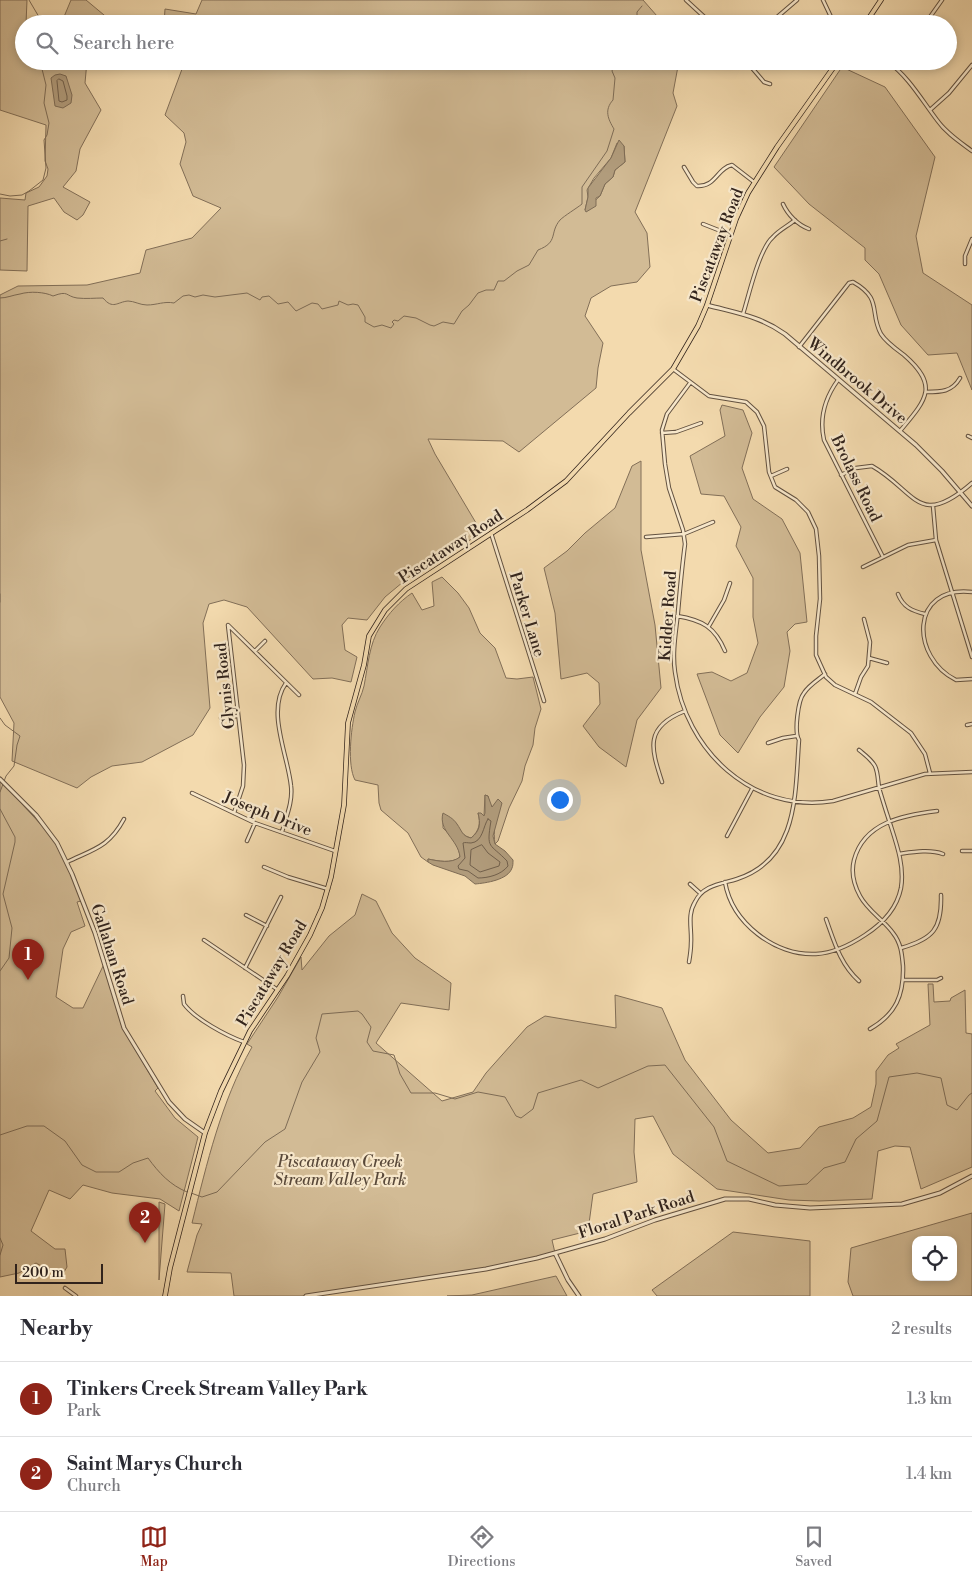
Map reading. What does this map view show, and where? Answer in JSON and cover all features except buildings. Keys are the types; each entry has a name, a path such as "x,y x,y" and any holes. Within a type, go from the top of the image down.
{"main road":[{"path":"871,15 881,0"},
{"name":"Piscataway Road","path":"165,1296 205,1133 221,1091 244,1042 278,990 310,935 328,889 345,793 347,727 370,632 393,601 406,589 527,510 566,481 673,369 690,342 707,305 742,205 754,182 832,70"}],"street":[{"path":"686,0 702,15"},
{"path":"780,15 797,0"},
{"path":"823,0 829,15"},
{"path":"931,15 942,0"},
{"path":"930,110 949,93 972,65"},
{"path":"754,70 764,82 770,84"},
{"path":"898,70 907,78 948,132 972,151"},
{"path":"684,168 694,184 699,187 707,186 727,166 732,165 754,182"},
{"path":"782,204 785,210 801,226 809,229"},
{"path":"744,314 755,276 769,242 773,236 795,220"},
{"path":"704,224 731,235"},
{"path":"965,264 965,256 972,239"},
{"path":"799,347 847,285 854,283 873,300 877,322 882,335 916,366 922,375 926,392 918,409 900,431"},
{"name":"Windbrook Drive","path":"707,305 744,314 776,327 930,458 972,506"},
{"path":"673,369 709,396 746,402 757,412 764,426 771,476 776,487 796,500 808,512 816,529 820,599 816,655 825,674 835,685 871,702 911,733 925,754 930,774"},
{"path":"926,392 948,390 954,387 960,378"},
{"name":"Brolass Road","path":"838,380 831,390 822,415 824,440 883,557"},
{"name":"Kidder Road","path":"690,383 667,414 663,423 662,433 669,488 684,534 685,544 674,664 679,693 685,711 698,736 714,758 728,772 752,788 770,796 794,802 826,802 930,774 972,772"},
{"path":"662,433 676,432 701,423"},
{"path":"968,436 972,438"},
{"path":"841,475 856,468 872,466 908,496 933,506 948,501 972,483"},
{"path":"771,476 787,470"},
{"path":"933,506 936,540 972,657"},
{"path":"646,537 684,534 713,522"},
{"name":"Parker Lane","path":"492,533 544,701"},
{"path":"863,567 913,544 936,540"},
{"path":"709,626 724,600 730,583"},
{"path":"972,592 952,593 934,602 925,614 923,630 925,641 937,666 956,680 972,680"},
{"path":"898,594 903,603 909,608 925,614"},
{"path":"677,616 693,619 709,626 720,639 725,651"},
{"path":"855,694 861,677 868,666 870,642 864,619"},
{"name":"Glynis Road","path":"234,813 240,797 244,776 228,625 299,695"},
{"path":"255,651 265,641"},
{"path":"868,658 887,663"},
{"path":"689,962 692,944 691,914 694,902 700,893 711,886 741,877 756,870 771,857 788,831 794,802 798,740 796,736 797,717 802,694 825,674"},
{"path":"282,833 292,796 278,708 279,694 286,683"},
{"path":"662,782 653,753 655,736 666,720 685,711"},
{"path":"221,718 238,716"},
{"path":"967,725 972,724"},
{"path":"768,744 782,738 796,736"},
{"path":"725,882 732,903 740,917 750,928 784,949 819,954 838,950 862,938 883,921 894,906 900,890 902,873 899,854 879,788 876,768 870,759 859,750"},
{"name":"Gallahan Road","path":"0,779 49,831 67,862 95,933 124,1028 169,1102 185,1119 205,1133"},
{"path":"727,836 752,788"},
{"name":"Joseph Drive","path":"192,793 255,823 336,851"},
{"path":"870,1028 884,1020 892,1011 900,995 903,980 901,948 894,934 865,904 859,895 854,881 853,866 856,854 861,842 877,827 890,821 937,811"},
{"path":"67,862 109,841 117,832 124,819"},
{"path":"246,841 255,823"},
{"path":"962,851 972,851"},
{"path":"899,854 925,852 943,854"},
{"path":"264,867 288,877 328,889"},
{"path":"690,884 700,893"},
{"path":"901,948 922,941 934,931 940,920 941,895"},
{"path":"245,968 281,897"},
{"path":"246,915 267,926"},
{"path":"826,918 848,971 859,981"},
{"path":"204,940 278,990"},
{"path":"903,980 937,980 941,978"},
{"path":"183,996 184,1004 194,1013 227,1036 244,1042"},
{"name":"Floral Park Road","path":"306,1296 516,1263 605,1238 655,1220 722,1200 749,1200 775,1205 810,1208 902,1204 940,1192 972,1176"},
{"path":"555,1253 568,1280 579,1296"},
{"path":"65,1288 76,1296"}],"green space":[{"path":"0,0 27,0 26,15 15,15 15,70 86,70 85,83 101,110 80,149 76,171 63,187 90,202 83,215 77,220 64,212 54,198 28,206 27,271 0,270 0,198 25,200 26,193 39,187 47,176 48,169 45,161 46,125 0,110"},
{"path":"71,0 86,0 104,15 65,15"},
{"path":"202,0 643,0 656,15 165,15 165,9 196,14"},
{"path":"182,70 677,70 673,93 677,106 635,212 647,233 650,267 637,282 611,286 591,298 585,316 603,343 596,388 519,452 503,441 428,439 482,533 415,572 385,597 367,620 348,618 342,625 345,650 357,657 351,682 332,678 313,679 247,607 224,600 209,604 203,623 210,708 193,735 142,762 112,766 91,777 77,788 12,761 14,723 0,697 0,295 18,286 87,285 140,273 146,250 192,238 221,208 193,196 180,164 186,142 184,133 165,115","holes":["617,143 624,146 625,162 615,170 613,177 605,184 600,196 585,210 588,197 587,190 594,178 611,158"]},
{"path":"840,70 848,70 885,87 935,157 916,236 923,273 972,305 972,390 957,353 928,355 901,325 879,274 865,260 865,248 809,204 774,167"},
{"path":"722,405 743,410 752,433 742,468 753,499 782,519 800,553 807,622 795,624 787,632 790,651 784,687 760,717 738,753 720,735 697,674 712,672 731,681 747,673 758,643 753,617 753,578 736,546 741,527 724,496 701,494 690,456 725,436 720,410"},
{"path":"641,461 641,550 655,625 661,688 637,720 626,767 599,747 583,726 600,704 599,683 587,673 561,679 555,613 544,568 567,551 615,508 632,466"},
{"path":"442,577 458,593 469,608 480,633 495,648 506,678 533,677 541,709 522,781 509,808 498,841 495,844 496,804 492,807 490,806 488,796 485,795 484,816 478,813 479,827 471,838 463,834 452,820 443,814 443,828 454,841 460,857 449,861 428,859 428,862 421,857 408,833 381,810 378,785 355,780 351,765 351,747 355,712 363,689 369,655 376,634 391,612 412,593 422,610 434,606 432,582"},
{"path":"0,780 55,840 63,854 81,901 77,902 85,926 71,932 63,949 56,997 73,1008 83,1008 104,964 122,1027 158,1088 155,1091 175,1118 198,1137 179,1211 160,1199 112,1193 83,1185 70,1199 49,1190 31,1231 55,1249 65,1249 67,1267 61,1277 36,1263 19,1273 0,1277"},
{"name":"Piscataway Creek Stream Valley Park","path":"362,894 376,901 392,933 415,958 451,983 449,1010 401,1003 376,1043 442,1101 473,1092 486,1073 527,1027 545,1016 616,1028 615,995 662,1008 685,1060 731,1120 768,1153 800,1148 819,1127 853,1118 871,1107 876,1084 876,1071 888,1055 899,1048 896,1044 930,1025 928,984 933,984 934,1002 950,1001 951,998 965,990 966,1033 972,1034 972,1167 921,1189 910,1147 895,1146 878,1151 872,1199 789,1200 717,1189 673,1154 653,1116 635,1119 634,1152 637,1182 593,1194 588,1231 552,1240 555,1253 482,1269 302,1296 234,1296 231,1273 187,1272 202,1224 192,1223 223,1111 252,1047 247,1044 278,997 301,957 302,970 329,936 355,915"},
{"path":"159,1202 165,1204 159,1280"},
{"path":"972,1213 972,1296 853,1296 848,1282 851,1248"},
{"path":"733,1232 810,1241 810,1296 657,1296 652,1290"},
{"path":"556,1276 567,1296 447,1296 472,1295"}],"water":[{"path":"60,74 66,76 72,95 71,103 63,108 55,106 51,78"},
{"path":"619,140 624,146 625,162 615,170 613,177 605,184 600,196 596,198 596,206 586,212 588,188 611,158"},
{"path":"485,795 488,796 492,807 498,799 502,803 493,836 495,844 505,851 513,860 513,864 510,872 501,878 475,884 465,876 433,865 428,862 428,859 449,861 460,857 456,845 443,825 443,813 454,820 464,835 471,838 479,827 478,813 484,816 485,813"}],"waterway":[{"path":"29,0 38,15"},
{"path":"637,15 642,6"},
{"path":"0,194 10,196 22,195 43,180 46,168 44,140 49,123 44,103 46,85 42,70"},
{"path":"0,298 28,292 53,296 64,293 77,298 103,298 110,304 128,301 147,305 167,302 174,303 183,296 189,295 195,297 203,295 215,297 247,293 260,300 262,297 269,296 278,304 288,302 296,311 312,303 318,304 322,309 338,305 339,301 348,305 358,305 365,317 365,322 374,327 382,325 391,328 394,320 398,321 404,316 416,318 434,326 443,322 454,324 462,311 478,293 494,290 498,281 504,281 529,265 538,250 549,244 560,220 582,204 582,187 607,151 614,129 608,111 613,100 615,78 612,70"},
{"path":"0,241 7,239"},
{"path":"0,594 0,602"},
{"path":"0,718 5,725 20,736 14,766 6,776 0,792"},
{"path":"0,809 15,837 3,894 12,928 9,958 0,971"},
{"path":"191,1193 202,1197 217,1192 265,1142 285,1129 302,1082 320,1052 316,1038 322,1014 358,1011 362,1014 371,1027 367,1042 373,1051 394,1055 400,1074 411,1093 435,1093 455,1099 478,1092 505,1097 516,1116 521,1118 533,1109 538,1093 581,1080 598,1088 648,1066 665,1065 714,1127 727,1161 779,1186 807,1184 824,1168 845,1162 856,1139 877,1121 889,1077 917,1073 941,1078 947,1105 957,1110 972,1093"},
{"path":"0,1135 27,1126 44,1126 65,1141 82,1165 96,1172 119,1172 133,1163 148,1158 165,1178 187,1192"},
{"path":"0,1238 3,1245 0,1255"}],"place":[{"name":"Tinkers Creek Stream Valley Park","path":"28,980"},
{"name":"Saint Marys Church","path":"145,1243"}]}
